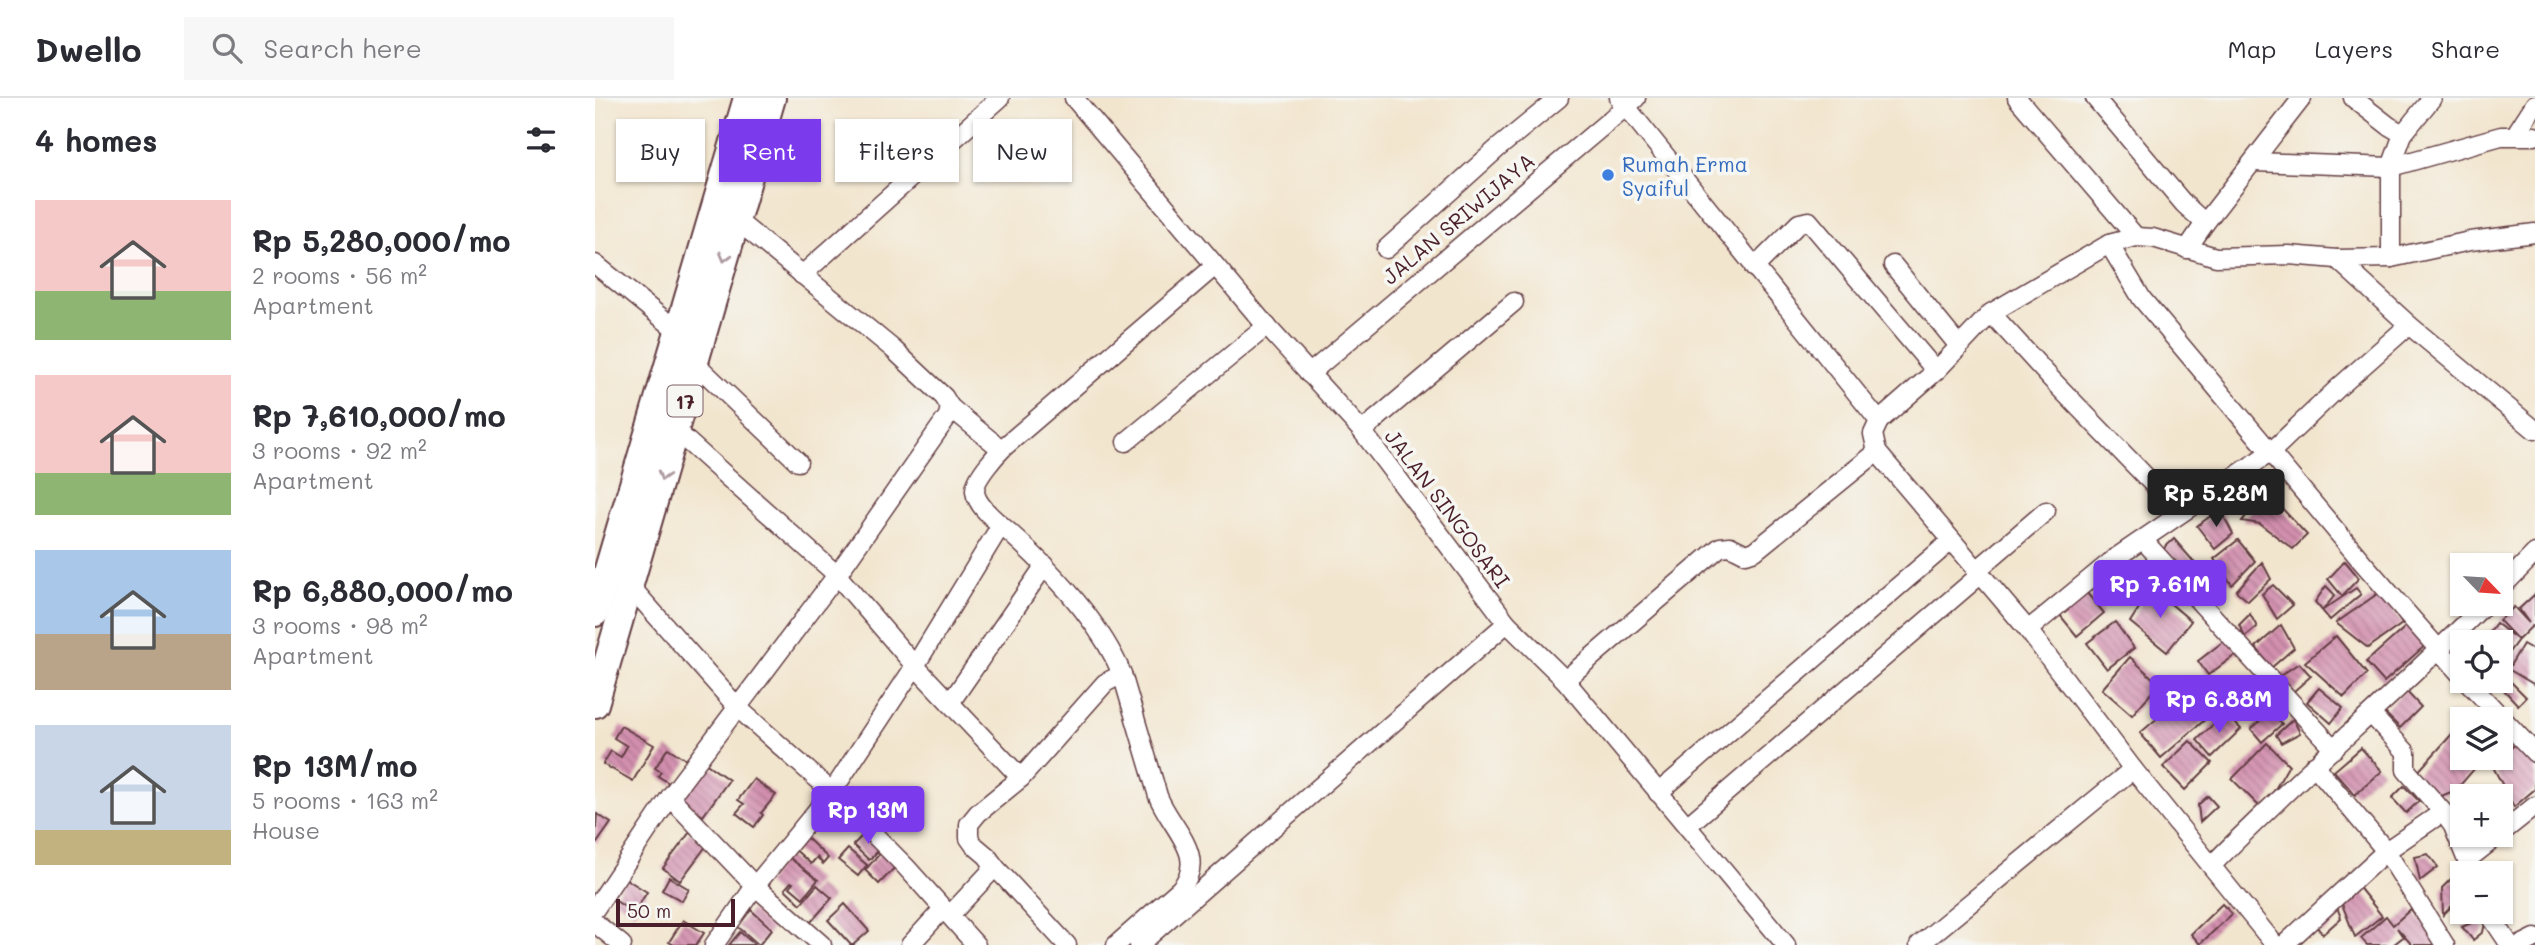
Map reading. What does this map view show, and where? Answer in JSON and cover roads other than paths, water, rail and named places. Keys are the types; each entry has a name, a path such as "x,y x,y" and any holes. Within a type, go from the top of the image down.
{"highway":[{"name":"17","path":"595,613 747,98"},
{"name":"17","path":"595,704 772,98"}],"street":[{"path":"801,275 1000,98"},
{"name":"JALAN SINGOSARI","path":"1074,98 1267,326 1362,431 1507,623 1565,680 1786,945"},
{"path":"1386,249 1498,148 1559,98"},
{"path":"2017,98 2136,237"},
{"path":"2095,98 2184,204 2205,223"},
{"path":"2187,249 2302,98"},
{"path":"2353,98 2403,134"},
{"path":"2391,258 2391,167 2403,134 2432,98"},
{"path":"1627,101 1753,268 1879,421"},
{"name":"JALAN SRIWIJAYA","path":"1309,374 1627,101"},
{"path":"2515,135 2535,104"},
{"path":"2254,162 2391,167 2501,136 2535,136"},
{"path":"735,219 893,349 944,397 950,407 1001,449"},
{"path":"1753,268 1799,223 1809,221 1936,370"},
{"path":"2275,945 2133,769 2028,630 1877,452 1873,440 1879,421 1936,370 1991,313 2109,244 2136,237 2153,238 2215,257 2289,255 2337,259 2391,258 2470,241 2535,234"},
{"path":"2109,244 2142,299 2450,662"},
{"path":"2337,259 2409,325 2535,430"},
{"path":"595,264 678,331"},
{"path":"1893,265 1959,346"},
{"path":"1116,945 1189,878 1192,868 1188,848 1164,812 1122,674 1094,626 1045,565 1001,525 978,501 975,492 987,466 1001,449 1216,266"},
{"path":"1362,431 1514,302"},
{"path":"1991,313 2182,513"},
{"path":"2028,630 2114,559 2271,452 2409,325"},
{"path":"1126,442 1267,326"},
{"path":"695,364 797,462"},
{"path":"595,909 670,797 837,575 946,421 950,407"},
{"path":"676,431 837,575 915,666 1021,778"},
{"path":"1565,680 1720,547 1730,546 1746,554 1755,551 1877,452"},
{"path":"1686,826 2046,511"},
{"path":"714,945 755,886 832,792 915,666 1001,525"},
{"path":"2143,540 2334,749"},
{"path":"1658,793 1951,541"},
{"path":"2513,576 2535,553"},
{"path":"950,703 1045,565"},
{"path":"630,586 738,708 832,792 976,945"},
{"path":"2212,865 2264,812 2371,715 2473,616"},
{"path":"1139,945 1507,623"},
{"path":"1067,945 974,845 969,838 969,824 978,813 1021,778 1105,683 1122,674"},
{"path":"2478,693 2535,753"},
{"path":"2371,715 2406,752 2406,770 2453,826 2467,861"},
{"path":"2314,765 2386,851 2445,945"},
{"path":"1919,945 2133,769"},
{"path":"670,797 755,886 822,945"},
{"path":"2513,824 2535,806"},
{"path":"2284,945 2386,851 2443,812"},
{"path":"2475,861 2488,847"},
{"path":"910,945 995,867"},
{"path":"595,923 622,945"},
{"path":"2496,924 2511,945"},
{"path":"2521,945 2535,938"}],"place":[{"name":"Rumah Erma Syaiful","path":"1608,175"}]}
